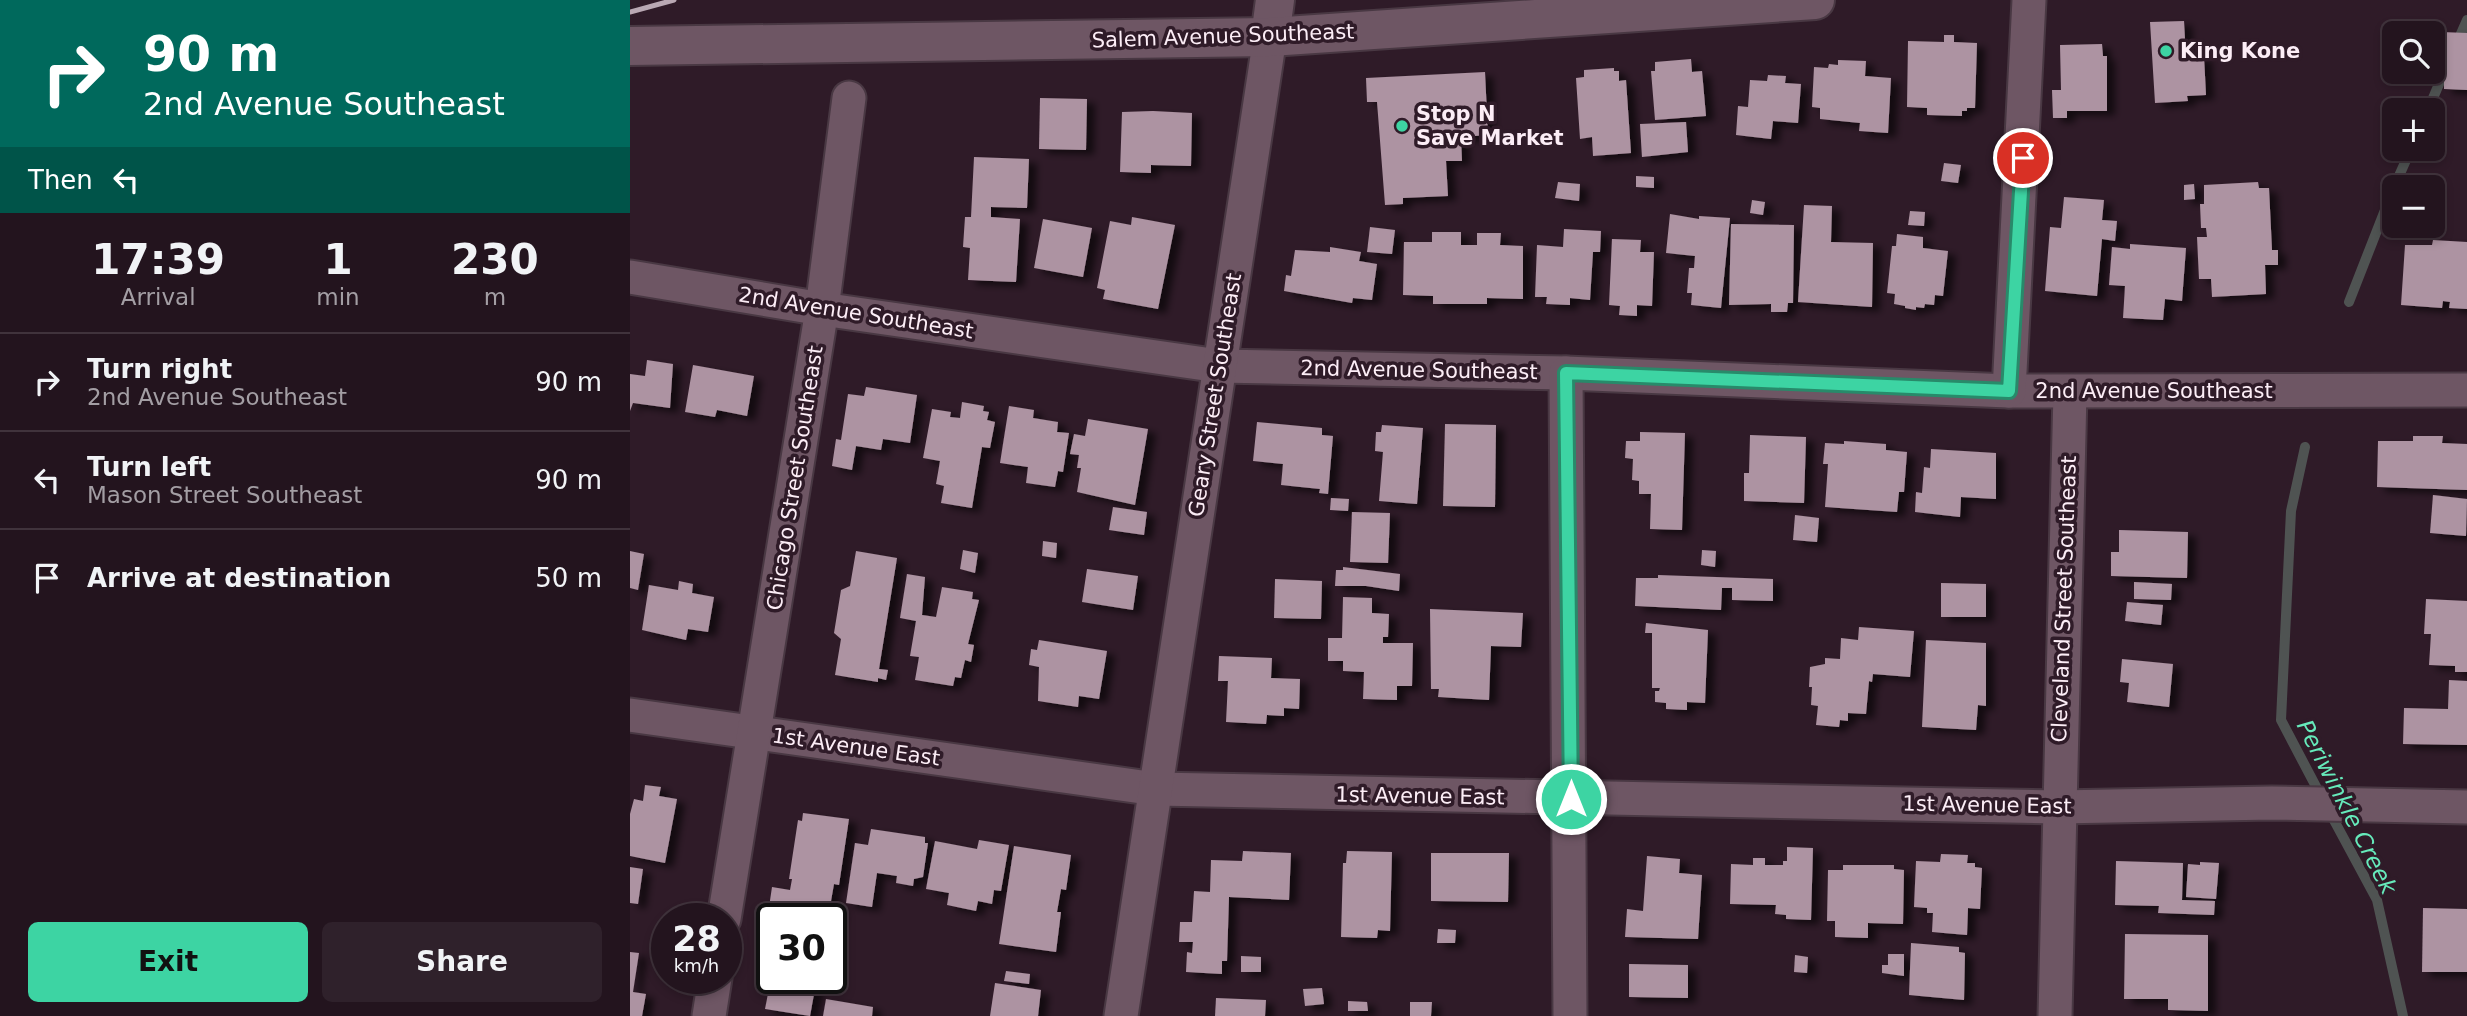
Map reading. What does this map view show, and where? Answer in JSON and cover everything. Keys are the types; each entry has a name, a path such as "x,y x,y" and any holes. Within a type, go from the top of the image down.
{"main road":[{"name":"Geary Street Southeast","path":"1270,37 1275,0"},
{"name":"Salem Avenue Southeast","path":"630,46 1270,37 1815,0"}],"street":[{"path":"2009,391 2029,0"},
{"name":"Geary Street Southeast","path":"1121,1016 1270,37"},
{"name":"Chicago Street Southeast","path":"727,903 822,309 849,98"},
{"name":"2nd Avenue Southeast","path":"630,277 822,309 1219,366 1566,373 2009,391 2467,390"},
{"path":"1566,373 1571,799 1570,1016"},
{"name":"Cleveland Street Southeast","path":"2055,1016 2070,392"},
{"name":"1st Avenue East","path":"630,715 1156,789 2058,807 2272,803 2467,807"},
{"path":"709,1016 712,994"}],"building":[{"path":"2184,21 2186,58 2204,56 2206,95 2187,96 2188,101 2155,103 2150,22"},
{"path":"2445,32 2467,33 2467,90 2444,89"},
{"path":"1944,35 1954,35 1954,42 1977,43 1975,108 1962,111 1962,116 1927,115 1927,108 1907,107 1908,41 1944,42"},
{"path":"2102,44 2103,56 2107,56 2107,111 2067,111 2067,118 2053,118 2052,90 2061,90 2060,45"},
{"path":"1691,59 1692,72 1702,71 1706,116 1655,120 1651,71 1655,71 1655,62"},
{"path":"1838,60 1866,61 1865,76 1891,78 1888,133 1859,131 1860,123 1820,119 1820,108 1812,107 1814,67 1828,68 1829,64 1838,65"},
{"path":"1614,68 1614,71 1619,71 1619,81 1626,80 1631,153 1593,156 1592,137 1580,139 1576,78 1584,77 1584,70"},
{"path":"1485,72 1488,135 1461,137 1462,161 1446,161 1448,196 1403,198 1403,204 1385,205 1377,102 1367,102 1366,78"},
{"path":"1768,75 1786,76 1785,83 1801,84 1798,123 1773,121 1771,139 1736,135 1738,106 1748,107 1750,80 1767,81"},
{"path":"1040,98 1087,99 1086,150 1039,149"},
{"path":"1122,112 1192,113 1191,166 1151,165 1151,173 1120,172"},
{"path":"1686,122 1688,152 1642,157 1640,124"},
{"path":"974,157 1029,159 1027,208 991,207 991,217 1020,219 1016,282 968,280 970,248 963,247 965,217 971,217"},
{"path":"1944,163 1961,165 1958,183 1941,181"},
{"path":"1636,176 1654,177 1654,188 1636,187"},
{"path":"1558,182 1580,184 1579,201 1555,198"},
{"path":"2258,182 2259,188 2269,188 2272,250 2278,250 2278,265 2265,265 2266,294 2212,297 2211,279 2199,279 2197,237 2207,237 2206,228 2201,228 2200,204 2204,204 2204,185"},
{"path":"2194,184 2195,199 2184,200 2184,185"},
{"path":"2064,197 2104,200 2102,220 2117,221 2115,241 2102,239 2097,296 2045,291 2050,227 2061,228"},
{"path":"1752,200 1765,202 1763,215 1750,213"},
{"path":"1804,205 1832,206 1831,242 1873,243 1872,307 1798,302"},
{"path":"1910,211 1925,212 1924,226 1908,225"},
{"path":"1670,214 1699,219 1699,216 1730,218 1721,308 1691,305 1692,293 1687,293 1689,268 1694,268 1695,256 1666,253"},
{"path":"1132,217 1175,225 1158,309 1103,299 1105,290 1097,288 1110,221 1131,225"},
{"path":"1043,219 1092,228 1083,277 1034,268"},
{"path":"1731,224 1794,225 1793,303 1788,303 1787,312 1771,312 1771,304 1729,305"},
{"path":"1370,227 1395,230 1392,254 1367,252"},
{"path":"1564,229 1601,231 1600,252 1593,252 1590,300 1570,298 1570,305 1546,304 1547,297 1535,297 1537,245 1563,247"},
{"path":"1432,232 1461,232 1461,245 1477,245 1477,233 1501,233 1500,245 1523,246 1523,299 1487,298 1487,304 1433,304 1433,296 1403,295 1404,242 1432,242"},
{"path":"1897,234 1923,237 1923,248 1948,251 1943,296 1935,295 1934,305 1925,304 1924,308 1916,307 1916,310 1905,308 1894,304 1895,294 1887,293 1892,246 1896,246"},
{"path":"1612,239 1641,240 1640,252 1654,252 1652,306 1637,305 1637,316 1619,315 1620,306 1609,305"},
{"path":"2433,240 2467,242 2467,309 2449,308 2450,302 2443,301 2442,308 2401,305 2405,245 2432,245"},
{"path":"2130,244 2186,248 2182,301 2165,299 2163,320 2123,318 2125,286 2109,285 2112,247 2130,249"},
{"path":"1330,247 1361,252 1359,261 1377,264 1372,300 1353,298 1352,303 1284,291 1286,275 1291,276 1295,250 1330,252"},
{"path":"647,360 673,364 670,408 633,403 630,411 630,374 645,376"},
{"path":"693,365 754,376 747,416 717,410 715,417 685,412"},
{"path":"866,387 917,395 910,443 883,439 881,450 856,446 852,470 832,466 836,439 841,440 848,394 864,396"},
{"path":"962,402 984,406 983,411 989,412 987,420 995,422 990,448 982,447 972,508 941,503 944,486 936,484 940,461 923,458 932,409 951,412 950,417 960,418"},
{"path":"1009,406 1034,410 1033,418 1058,422 1057,432 1069,433 1063,472 1058,471 1055,487 1026,483 1028,467 1000,463"},
{"path":"1088,419 1148,429 1135,505 1077,492 1081,468 1077,468 1079,455 1070,454 1074,434 1085,436"},
{"path":"1257,422 1322,428 1322,435 1333,436 1328,494 1319,493 1320,489 1281,485 1283,464 1253,461"},
{"path":"1445,424 1496,425 1495,507 1443,506"},
{"path":"1382,425 1423,428 1417,504 1379,501 1383,452 1375,451 1376,432 1381,432"},
{"path":"1640,432 1685,433 1682,530 1650,529 1651,494 1639,494 1639,481 1632,480 1633,459 1625,458 1626,441 1640,441"},
{"path":"1750,435 1806,437 1804,503 1744,501 1744,473 1749,473"},
{"path":"2413,436 2443,436 2442,443 2467,444 2467,490 2377,487 2378,441 2413,441"},
{"path":"1844,441 1886,444 1886,450 1907,452 1904,492 1899,492 1897,512 1825,507 1828,464 1823,464 1825,443 1844,444"},
{"path":"1931,449 1996,453 1996,499 1961,497 1960,517 1915,512 1916,492 1922,493 1924,467 1930,468"},
{"path":"2433,495 2467,499 2466,536 2430,533"},
{"path":"1331,498 1349,499 1348,511 1330,510"},
{"path":"1113,507 1147,512 1144,535 1109,530"},
{"path":"1352,512 1390,513 1388,563 1350,562"},
{"path":"1795,515 1819,518 1817,542 1793,540"},
{"path":"2119,530 2188,532 2187,578 2111,576 2111,552 2119,552"},
{"path":"1043,541 1057,543 1056,558 1042,556"},
{"path":"963,550 978,553 975,573 960,569"},
{"path":"1702,550 1716,551 1715,567 1701,565"},
{"path":"630,551 644,554 638,590 630,588"},
{"path":"856,551 897,558 879,669 888,670 886,680 878,678 878,682 835,675 841,639 834,633 841,590 850,586"},
{"path":"1343,567 1400,574 1399,591 1366,586 1335,586 1336,570 1343,570"},
{"path":"1087,569 1138,576 1133,610 1082,602"},
{"path":"907,574 925,577 922,615 936,617 942,587 973,592 972,599 979,600 968,644 974,645 971,662 965,660 961,678 955,677 953,686 915,680 919,657 910,656 916,621 900,618"},
{"path":"1658,575 1773,579 1773,601 1732,600 1732,588 1722,588 1721,610 1635,606 1636,578 1658,578"},
{"path":"1275,579 1322,581 1321,619 1274,618"},
{"path":"679,581 693,584 692,593 714,597 708,632 688,629 686,640 642,630 649,585 678,590"},
{"path":"2134,582 2172,584 2171,600 2134,599"},
{"path":"1941,583 1986,584 1986,617 1941,617"},
{"path":"1343,597 1372,598 1372,613 1389,614 1388,637 1383,637 1383,643 1413,643 1412,686 1397,686 1397,700 1363,699 1364,672 1343,671 1343,661 1328,661 1328,638 1342,638"},
{"path":"2426,599 2467,601 2467,672 2455,672 2455,666 2429,665 2431,634 2424,634"},
{"path":"2127,602 2163,605 2161,625 2125,621"},
{"path":"1430,609 1523,613 1521,647 1491,646 1489,700 1438,697 1439,689 1431,689"},
{"path":"1646,623 1708,630 1705,703 1687,702 1687,710 1666,709 1666,703 1655,702 1655,691 1660,688 1652,688 1652,633 1645,633"},
{"path":"1859,627 1914,631 1910,677 1873,674 1872,682 1869,681 1866,714 1848,713 1848,721 1840,720 1839,727 1816,725 1818,706 1811,705 1810,667 1825,664 1825,658 1840,659 1841,638 1858,640"},
{"path":"1039,640 1107,651 1099,699 1079,696 1078,707 1038,701 1039,667 1029,665 1031,649 1037,650"},
{"path":"1926,640 1986,643 1986,706 1978,705 1976,730 1922,727"},
{"path":"1219,656 1272,658 1271,678 1300,679 1299,709 1284,708 1284,716 1267,715 1266,724 1226,722 1228,681 1218,681"},
{"path":"2122,659 2173,664 2169,707 2127,702 2129,683 2120,682"},
{"path":"2449,680 2467,681 2467,745 2403,744 2404,708 2448,709"},
{"path":"645,785 661,787 659,796 677,799 665,863 630,856 630,814 634,799 643,801"},
{"path":"803,813 849,819 839,885 834,884 831,901 839,903 770,903 772,887 790,890 792,879 789,879 798,820 802,821"},
{"path":"871,829 925,837 925,843 928,843 923,877 914,879 913,886 896,883 897,876 877,873 872,907 846,903 855,843 868,845"},
{"path":"979,840 1009,845 1001,891 994,890 992,904 978,901 976,911 947,905 949,893 926,889 935,841 977,849"},
{"path":"1014,846 1071,855 1066,890 1061,889 1057,912 1061,912 1056,952 999,944"},
{"path":"1787,847 1813,848 1811,920 1786,919 1786,915 1775,914 1776,905 1730,904 1731,864 1753,865 1753,858 1765,858 1765,865 1783,865 1783,861 1787,861"},
{"path":"1243,851 1291,853 1289,900 1229,897 1227,961 1222,961 1222,974 1186,972 1187,952 1192,953 1193,942 1179,942 1180,922 1192,922 1194,891 1210,892 1211,860 1242,861"},
{"path":"1347,851 1392,852 1390,931 1378,930 1377,938 1341,937 1343,863 1346,863"},
{"path":"1431,853 1509,853 1508,902 1431,901"},
{"path":"1941,854 1968,855 1967,863 1975,863 1975,867 1982,868 1980,909 1968,908 1967,935 1932,932 1933,913 1927,913 1927,908 1914,907 1916,861 1940,862"},
{"path":"1647,856 1680,859 1679,873 1702,875 1698,939 1625,937 1627,909 1643,911"},
{"path":"2116,861 2183,863 2182,900 2215,901 2214,915 2158,913 2159,906 2115,905"},
{"path":"2200,862 2219,863 2216,899 2186,897 2188,864 2200,865"},
{"path":"1843,865 1894,865 1894,869 1904,870 1903,924 1868,923 1868,938 1835,937 1835,921 1827,921 1828,870 1843,870"},
{"path":"630,867 643,869 638,904 630,903"},
{"path":"2423,908 2467,909 2467,972 2422,972"},
{"path":"1438,929 1456,930 1455,943 1437,943"},
{"path":"2125,934 2208,935 2208,1011 2168,1010 2168,999 2124,999"},
{"path":"1911,943 1959,947 1959,952 1965,953 1964,1000 1909,995"},
{"path":"630,952 639,953 633,992 646,994 642,1016 630,1016"},
{"path":"1888,954 1904,954 1904,976 1882,973 1882,965 1888,965"},
{"path":"1795,955 1808,957 1807,973 1794,972"},
{"path":"1241,956 1261,957 1261,972 1241,972"},
{"path":"1629,964 1688,965 1688,998 1629,997"},
{"path":"1006,971 1030,974 1029,984 1004,981"},
{"path":"995,983 1041,990 1038,1016 990,1016"},
{"path":"1322,988 1324,1004 1305,1006 1303,989"},
{"path":"768,994 814,994 810,1016 765,1009"},
{"path":"1216,998 1266,1000 1265,1016 1215,1016"},
{"path":"826,999 873,1007 872,1016 823,1016"},
{"path":"1348,1001 1367,1002 1368,1011 1348,1011"},
{"path":"1410,1002 1432,1002 1431,1016 1410,1016"}],"waterway":[{"name":"Periwinkle Creek","path":"2456,45 2467,20"},
{"name":"Periwinkle Creek","path":"2433,98 2447,65"},
{"name":"Periwinkle Creek","path":"2399,175 2406,161"},
{"name":"Periwinkle Creek","path":"2349,302 2382,218"},
{"name":"Periwinkle Creek","path":"2305,447 2291,511 2281,720 2322,798"},
{"name":"Periwinkle Creek","path":"2329,811 2377,900 2403,1016"}],"railway":[{"path":"630,12 674,0"}],"place":[{"name":"King Kone","path":"2166,51"},
{"name":"Stop N Save Market","path":"1402,126"}],"route":[{"path":"1571,799 1566,373 2009,391 2023,158"}]}
